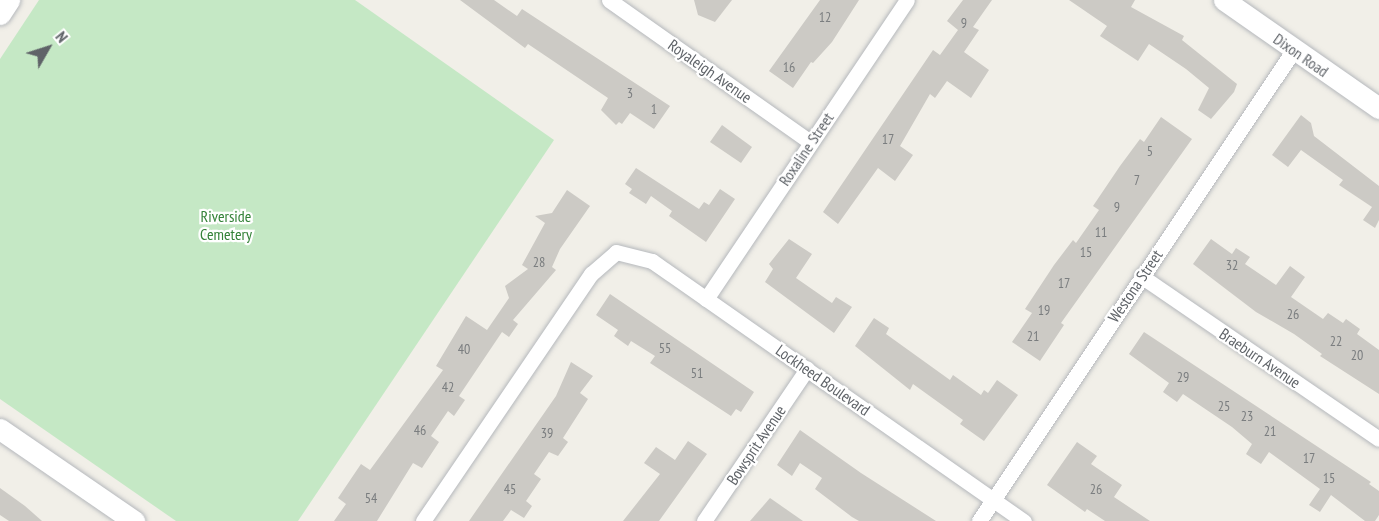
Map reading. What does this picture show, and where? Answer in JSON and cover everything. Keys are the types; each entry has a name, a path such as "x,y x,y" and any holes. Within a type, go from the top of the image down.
{"main road":[{"path":"0,14 9,0"},
{"name":"Dixon Road","path":"1224,0 1293,51 1379,108"},
{"path":"0,429 134,521"}],"street":[{"name":"Royaleigh Avenue","path":"609,0 810,142"},
{"name":"Roxaline Street","path":"706,299 907,0"},
{"name":"Westona Street","path":"979,521 1293,51"},
{"name":"Lockheed Boulevard","path":"423,521 591,274 616,252 652,261 1024,521"},
{"name":"Braeburn Avenue","path":"1141,276 1379,439"},
{"name":"Bowsprit Avenue","path":"704,521 807,369"}],"green space":[{"name":"Riverside Cemetery","path":"39,0 355,0 554,140 298,521 176,521 0,399 0,59"}],"building":[{"path":"460,0 494,0 517,16 522,9 670,106 654,129 630,113 622,124 619,122 616,125 601,110 608,98 528,44 525,48"},
{"path":"694,0 732,0 715,22 698,15"},
{"path":"820,0 859,0 832,42 813,63 811,62 793,88 769,71"},
{"path":"963,0 992,0 973,27 979,30 964,52 989,70 971,98 947,81 935,98 930,94 900,146 913,155 895,181 878,168 838,224 823,212 933,50 940,55 958,30 947,21"},
{"path":"1069,0 1135,0 1131,7 1184,36 1182,40 1237,84 1234,92 1211,119 1198,110 1209,88 1149,44 1138,61 1100,36 1107,26"},
{"path":"1301,115 1311,123 1314,136 1379,186 1379,220 1375,228 1363,220 1372,207 1339,185 1343,180 1301,150 1288,167 1272,155"},
{"path":"1161,117 1192,139 1061,323 1064,325 1040,361 1012,342 1032,313 1025,309 1054,265 1073,240 1076,243 1099,210 1093,206 1120,166 1140,139 1144,142"},
{"path":"722,125 752,147 741,163 710,142"},
{"path":"636,168 699,209 704,202 709,205 720,189 735,199 706,242 669,216 672,211 651,196 646,204 629,193 632,189 625,184"},
{"path":"567,190 590,206 560,249 552,267 556,270 513,320 518,324 509,337 502,332 459,396 465,400 454,416 448,411 431,436 439,442 422,468 413,463 377,521 334,521 346,504 338,498 361,464 370,470 443,370 436,366 466,316 487,330 509,298 505,286 528,269 522,265 545,223 535,216 552,213"},
{"path":"789,239 812,254 796,278 832,303 836,297 852,307 834,333 765,282 773,269 769,264"},
{"path":"1211,239 1232,254 1236,248 1250,257 1245,264 1276,285 1290,266 1305,277 1291,297 1323,319 1328,313 1343,323 1346,319 1360,329 1357,334 1379,350 1379,394 1320,356 1322,354 1294,334 1256,312 1193,264"},
{"path":"610,294 754,392 741,412 736,409 731,416 650,363 655,356 631,341 628,346 614,336 618,330 596,315"},
{"path":"874,318 889,328 886,334 950,380 953,375 981,395 984,390 988,393 997,380 1018,395 984,441 960,424 963,420 913,384 910,390 855,346"},
{"path":"1144,332 1371,482 1369,484 1379,491 1379,515 1375,521 1365,521 1331,495 1320,512 1309,505 1320,489 1269,452 1261,464 1246,454 1252,444 1232,427 1183,394 1177,402 1163,392 1169,383 1129,354"},
{"path":"571,362 593,376 580,393 588,399 563,438 568,442 558,456 549,452 534,474 541,479 526,501 532,506 524,518 511,510 503,521 469,521 556,396"},
{"path":"800,430 861,473 936,521 859,521 852,517 815,489 822,478 800,463 792,476 777,465"},
{"path":"688,441 707,454 659,521 623,521 660,474 644,463 656,447 675,460"},
{"path":"1077,442 1097,456 1091,464 1122,485 1114,497 1150,521 1105,521 1087,509 1085,512 1047,485"},
{"path":"0,488 42,521 9,521 0,515"},
{"path":"770,498 803,521 750,521"}]}
